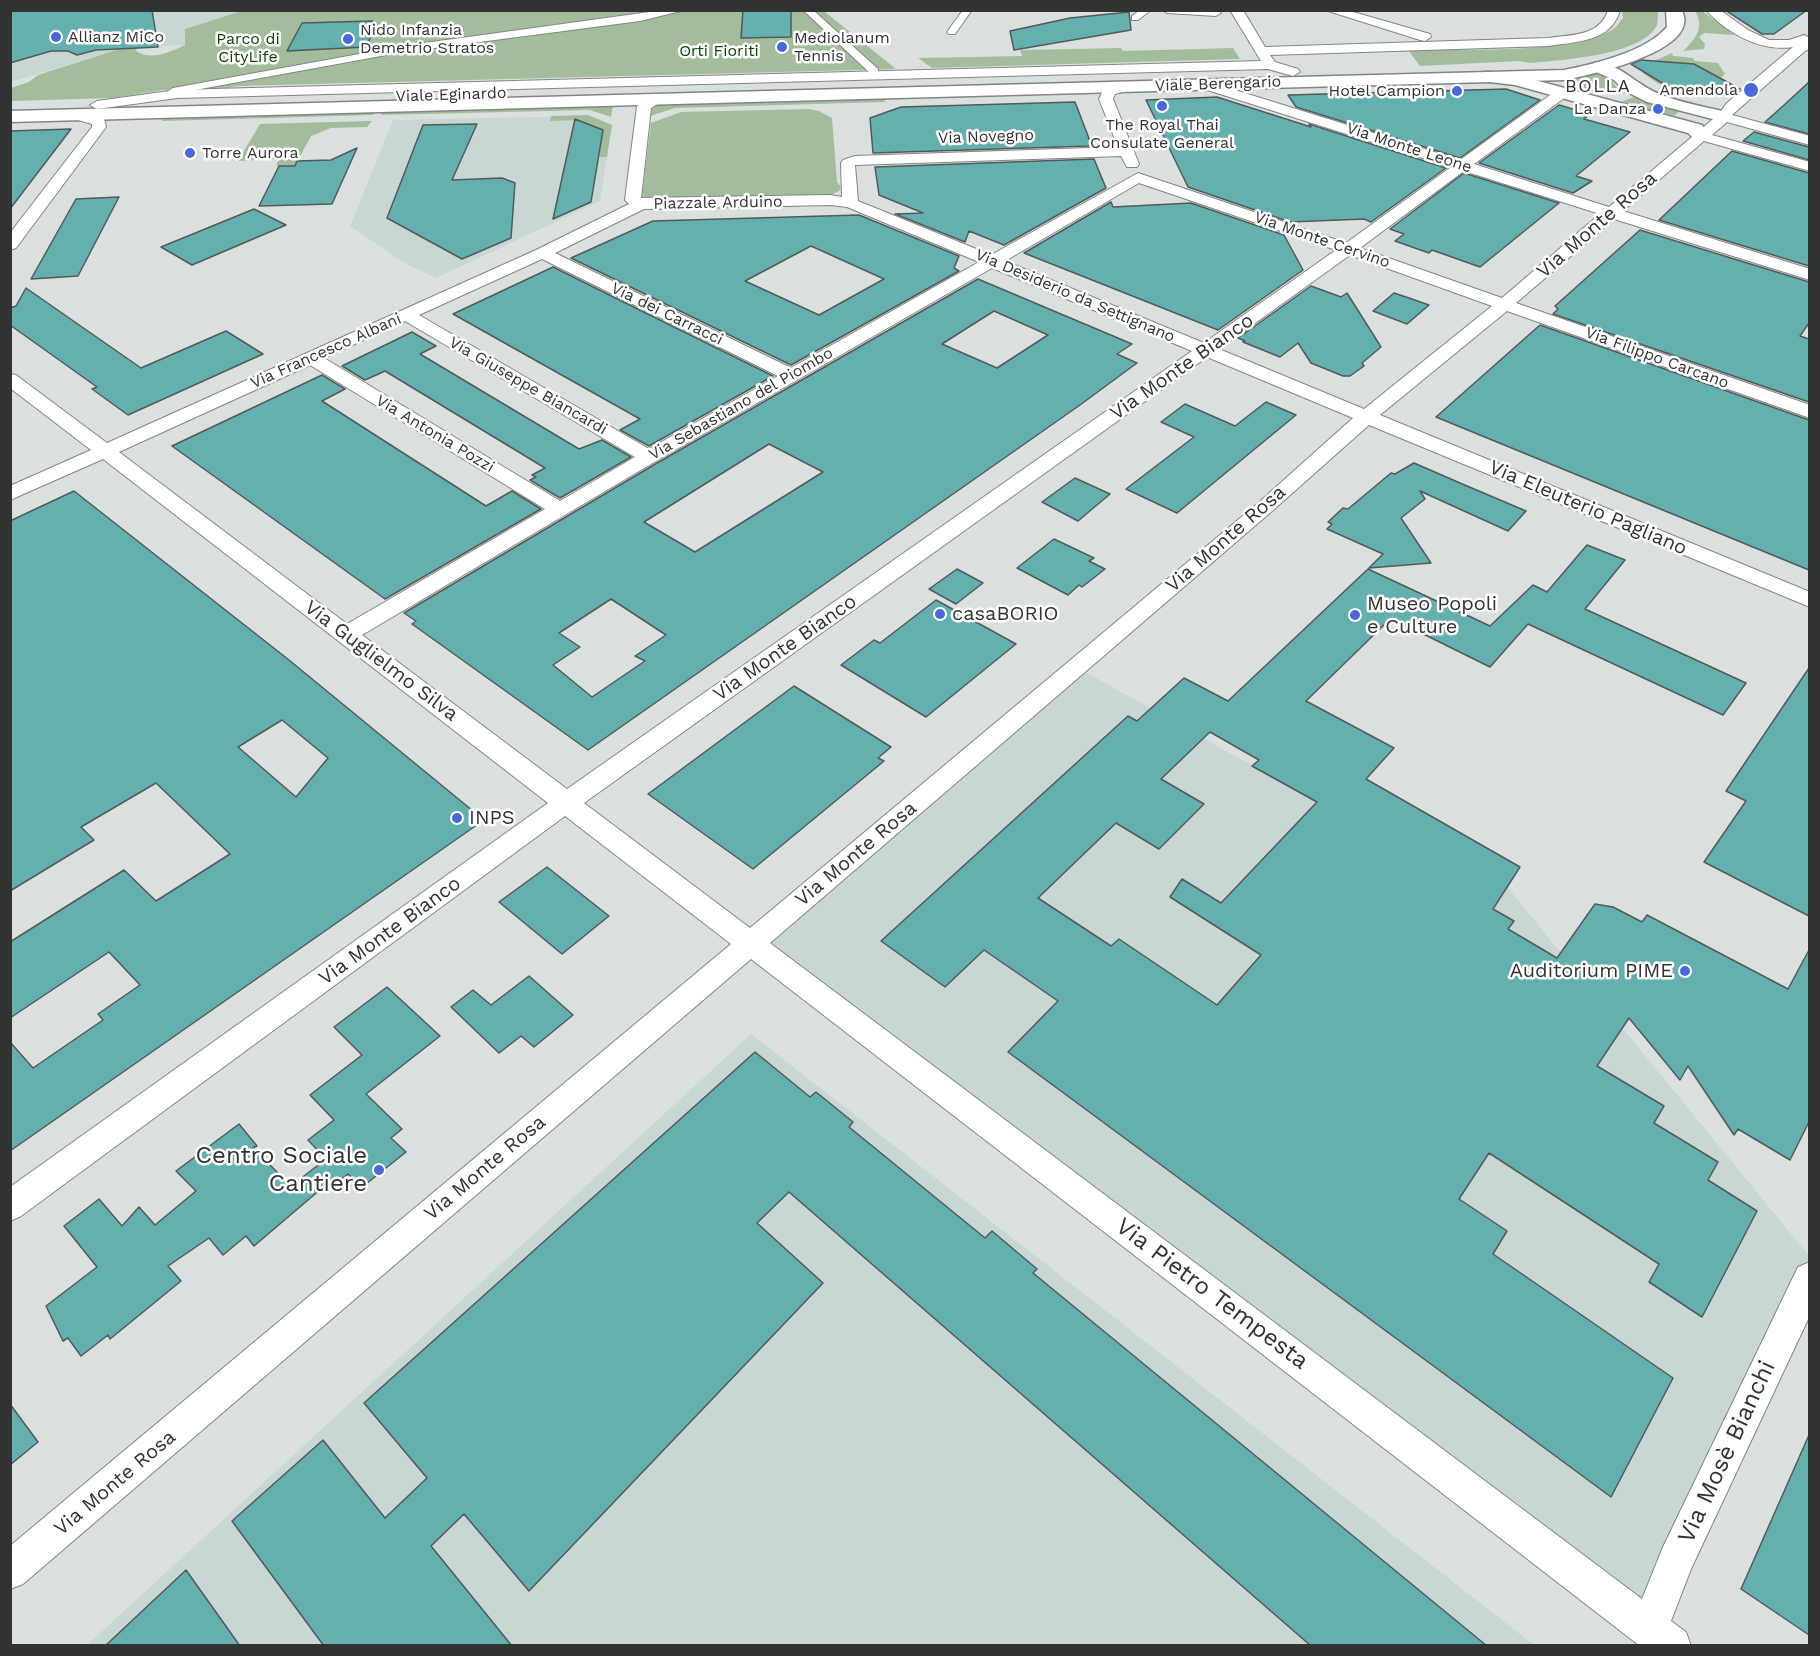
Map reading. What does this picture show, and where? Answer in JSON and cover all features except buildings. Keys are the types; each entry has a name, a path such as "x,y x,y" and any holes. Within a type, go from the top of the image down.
{"main road":[{"path":"1625,74 1674,30 1675,14"},
{"name":"Viale Berengario","path":"882,83 1585,65"},
{"name":"Viale Berengario","path":"882,83 1126,87 1206,85 1548,75 1579,73 1585,65"},
{"path":"1562,93 1548,81 1548,75 1555,69 1585,65 1625,74 1653,98 1724,117"},
{"path":"1581,98 1615,97 1627,94 1625,74"},
{"path":"1487,77 1512,80 1695,129 1701,136"},
{"path":"658,99 679,94 773,91 804,86 882,83"},
{"path":"658,99 882,83"},
{"name":"Viale Eginardo","path":"10,107 568,88 804,86"},
{"path":"282,110 351,103 554,97 568,88"},
{"name":"Viale Eginardo","path":"10,117 658,99"}],"street":[{"path":"173,91 403,49 640,18 681,10"},
{"path":"807,10 882,83"},
{"path":"952,32 968,10"},
{"path":"1135,18 1147,10"},
{"path":"1167,10 1216,13"},
{"path":"1236,10 1269,65"},
{"name":"Viale Berengario","path":"1261,51 1522,44 1570,39 1606,27 1614,16 1614,10"},
{"path":"1712,10 1740,33 1757,41 1784,44 1806,41"},
{"path":"1335,11 1425,37"},
{"name":"Via Monte Rosa","path":"10,1571 1264,508 1367,416 1505,304 1612,213 1724,117 1731,107 1806,41"},
{"name":"Viale Berengario","path":"628,82 1269,65 1293,72"},
{"name":"Viale Eginardo","path":"568,88 628,82"},
{"name":"Via Monte Leone","path":"1206,85 1809,275"},
{"path":"1126,87 1109,91 1106,97 1125,151 1138,178"},
{"name":"Via Monte Bianco","path":"10,1206 567,802 1348,249 1562,93"},
{"name":"Piazzale Arduino","path":"658,99 644,106 633,200 641,204 830,200 850,203"},
{"path":"10,245 99,127 99,122 93,118 76,115"},
{"path":"1724,117 1809,141"},
{"path":"1701,136 1809,167"},
{"name":"Via Novegno","path":"850,203 848,163 869,159 1125,151"},
{"name":"Via Monte Cervino","path":"1138,178 1505,304"},
{"name":"Via Sebastiano del Piombo","path":"346,634 649,457 1138,178"},
{"name":"Via Desiderio da Settignano","path":"850,203 1367,416"},
{"name":"Via Francesco Albani","path":"10,494 542,253 641,204"},
{"name":"Via dei Carracci","path":"542,253 792,375"},
{"name":"Via Filippo Carcano","path":"1505,304 1809,412"},
{"name":"Via Giuseppe Biancardi","path":"407,315 649,457"},
{"name":"Via Antonia Pozzi","path":"311,358 559,509"},
{"name":"Via Guglielmo Silva","path":"10,379 751,942"},
{"name":"Via Eleuterio Pagliano","path":"1367,416 1809,600"},
{"name":"Via Pietro Tempesta","path":"751,942 1660,1637"},
{"name":"Via Mosè Bianchi","path":"1660,1637 1676,1560 1809,1278"}],"shaded area":[{"name":"Allianz MiCo","path":"10,11 245,11 185,29 185,45 122,48 11,82"},
{"path":"590,116 612,125 600,201 436,278 406,264 350,226 393,120"},
{"path":"1080,669 1326,807 1507,887 1809,1256 1809,1261 1646,1620 760,946"},
{"path":"751,1034 1534,1645 86,1646"}],"green space":[{"name":"Parco di CityLife","path":"245,10 826,11 896,69 238,86 163,90 113,98 11,101 11,88 29,82 38,75 122,48 137,48 136,51 148,55 167,53 185,45 185,29"},
{"path":"1622,11 1658,11 1657,25 1635,44 1579,58 1530,63 1519,61 1420,66 1408,50 1512,49 1568,44 1612,30 1623,18"},
{"path":"1695,11 1702,11 1735,35 1704,33 1699,37 1705,44 1704,49 1683,51 1698,32 1699,22"},
{"path":"1121,48 1123,51 1233,48 1240,59 932,68 918,58 1022,56 1020,50"},
{"path":"1672,53 1673,56 1693,58 1695,61 1718,63 1725,74 1704,94 1679,92 1668,88 1641,71 1647,64"},
{"path":"1597,72 1609,77 1618,89 1605,93 1598,92 1564,81"},
{"path":"1247,77 1248,80 893,90 892,87"},
{"path":"1636,96 1681,110 1670,119 1621,102"},
{"path":"884,97 885,102 675,108 650,116 654,104"},
{"path":"613,105 611,117 590,110 381,115 383,111"},
{"path":"809,109 832,118 837,182 841,187 839,191 827,197 641,198 640,190 643,187 651,123 681,112"},
{"path":"374,111 373,115 162,121 164,117"},
{"path":"588,115 612,125 607,157 599,157 603,130 578,120 550,121 551,116"},
{"path":"372,121 367,127 331,128 311,136 295,166 276,166 279,159 238,161 260,124"}],"place":[{"name":"Allianz MiCo","path":"56,37"},
{"name":"Nido Infanzia Demetrio Stratos","path":"348,39"},
{"name":"Mediolanum Tennis","path":"782,47"},
{"name":"Amendola","path":"1751,90"},
{"name":"Hotel Campion","path":"1457,91"},
{"name":"The Royal Thai Consulate General","path":"1162,106"},
{"name":"La Danza","path":"1658,109"},
{"name":"Torre Aurora","path":"190,153"},
{"name":"casaBORIO","path":"940,614"},
{"name":"Museo Popoli e Culture","path":"1355,615"},
{"name":"INPS","path":"457,818"},
{"name":"Auditorium PIME","path":"1685,971"},
{"name":"Centro Sociale Cantiere","path":"379,1170"}],"district":[{"name":"BOLLA","path":"1598,87"}],"park label":[{"name":"Orti Fioriti","path":"719,51"}]}
